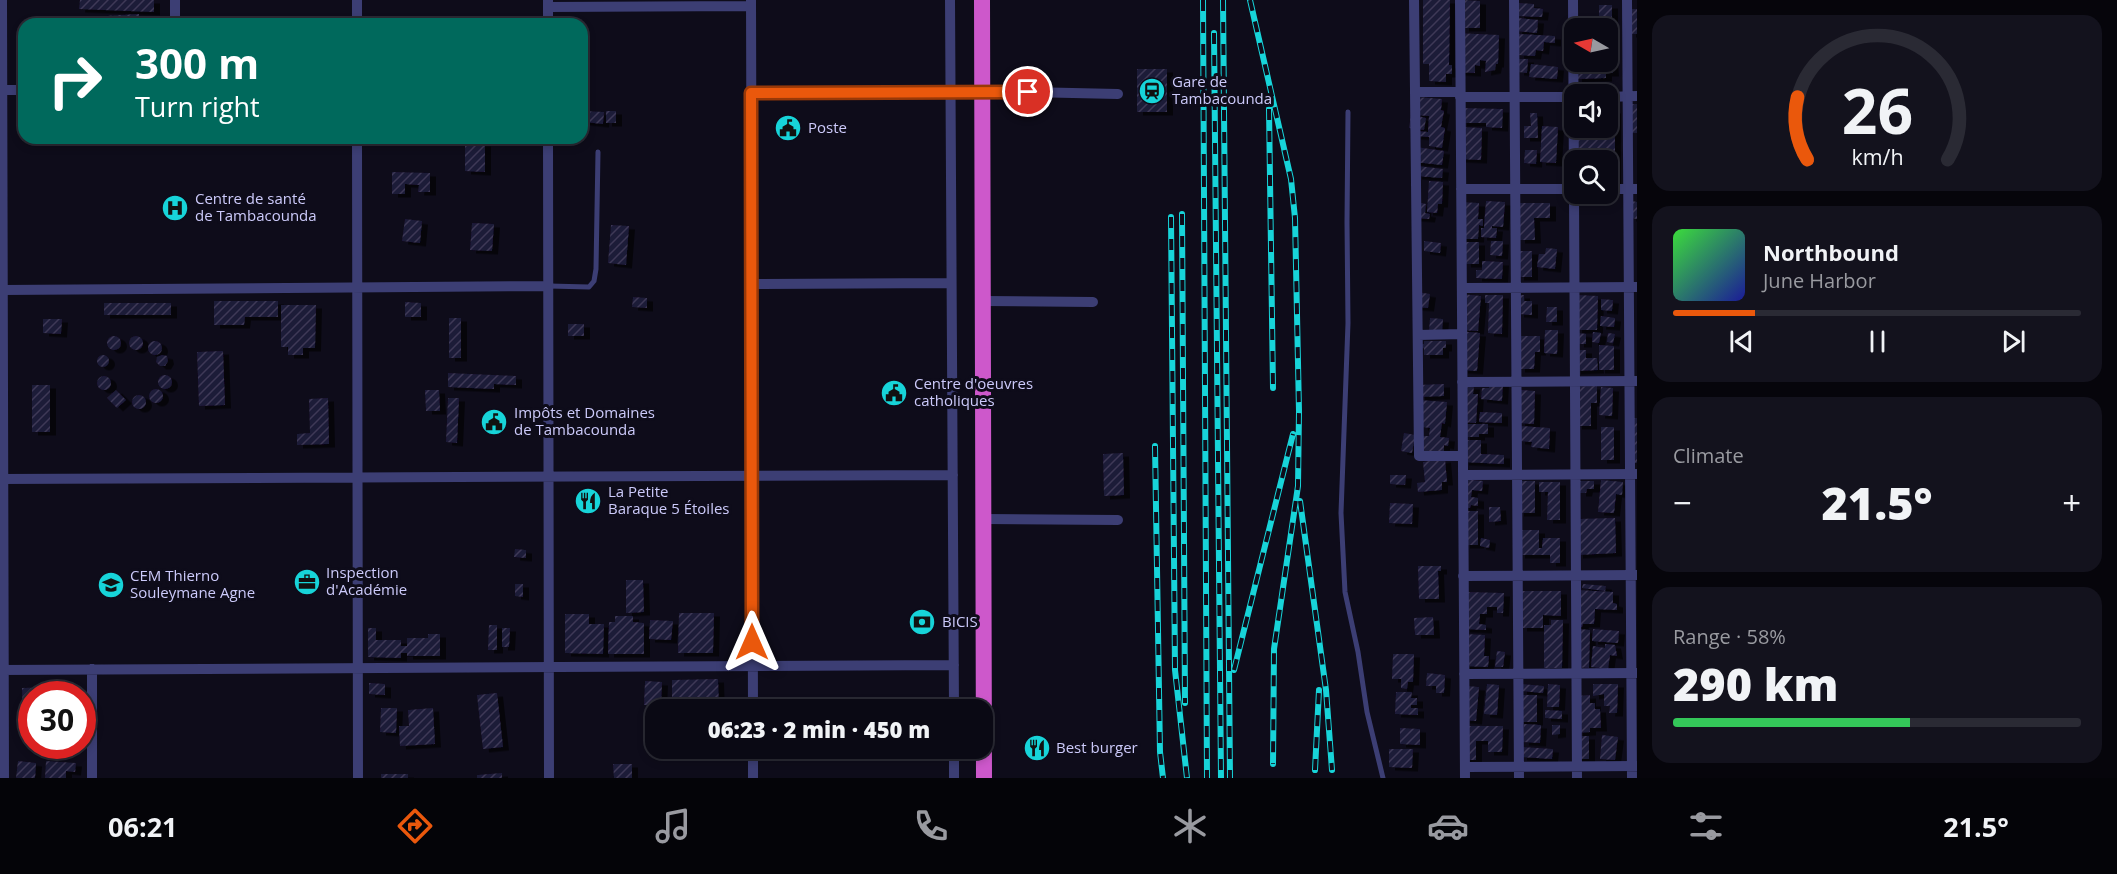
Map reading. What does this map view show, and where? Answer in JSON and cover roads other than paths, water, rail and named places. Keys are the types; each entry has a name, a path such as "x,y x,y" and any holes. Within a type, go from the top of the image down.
{"highway":[{"path":"982,0 984,778"}],"street":[{"path":"2,0 3,778"},
{"path":"175,0 175,18"},
{"path":"357,0 357,18"},
{"path":"950,0 954,699"},
{"path":"1414,0 1419,456 1463,456"},
{"path":"1460,0 1465,773 1577,772 1634,766"},
{"path":"1514,0 1519,772"},
{"path":"1574,0 1574,84"},
{"path":"1627,0 1632,96 1633,189 1634,766 1632,778"},
{"path":"548,4 751,3 753,699"},
{"path":"1,90 18,90"},
{"path":"751,93 1118,94"},
{"path":"1415,93 1564,97"},
{"path":"357,144 358,778"},
{"path":"548,144 549,778"},
{"path":"1461,189 1564,189"},
{"path":"1575,204 1577,772"},
{"path":"751,284 951,283"},
{"path":"3,290 549,286"},
{"path":"1462,288 1633,287"},
{"path":"983,301 1093,302"},
{"path":"1418,335 1462,334"},
{"path":"1462,382 1633,381"},
{"path":"1463,475 1633,474"},
{"path":"2,479 953,475"},
{"path":"984,519 1118,520"},
{"path":"1463,576 1634,575"},
{"path":"2,670 954,665"},
{"path":"92,669 92,778"},
{"path":"1464,674 1634,673"},
{"path":"753,759 753,778"},
{"path":"954,759 954,778"}],"lane":[{"path":"1348,112 1348,323 1341,513 1345,592 1358,652 1367,712 1383,778"},
{"path":"549,286 589,287 594,280 598,152"}],"railway":[{"path":"1203,0 1207,778"},
{"path":"1223,0 1230,778"},
{"path":"1250,0 1291,179 1295,218 1299,411 1298,486 1274,649 1273,764"},
{"path":"1214,33 1221,778"},
{"path":"1269,109 1273,388"},
{"path":"1182,214 1185,703"},
{"path":"1171,217 1175,670 1187,778"},
{"path":"1234,670 1293,434"},
{"path":"1155,446 1160,752 1163,778"},
{"path":"1300,501 1326,690 1332,770"},
{"path":"1315,770 1319,690"}],"place":[{"name":"Gare de Tambacounda","path":"1152,91"},
{"name":"Poste","path":"788,128"},
{"name":"Centre de santé de Tambacounda","path":"175,208"},
{"name":"Centre d'oeuvres catholiques","path":"894,393"},
{"name":"Impôts et Domaines de Tambacounda","path":"494,422"},
{"name":"La Petite Baraque 5 Étoiles","path":"588,501"},
{"name":"Inspection d'Académie","path":"307,582"},
{"name":"CEM Thierno Souleymane Agne","path":"111,585"},
{"name":"BICIS","path":"922,622"},
{"name":"Best burger","path":"1037,748"}]}
